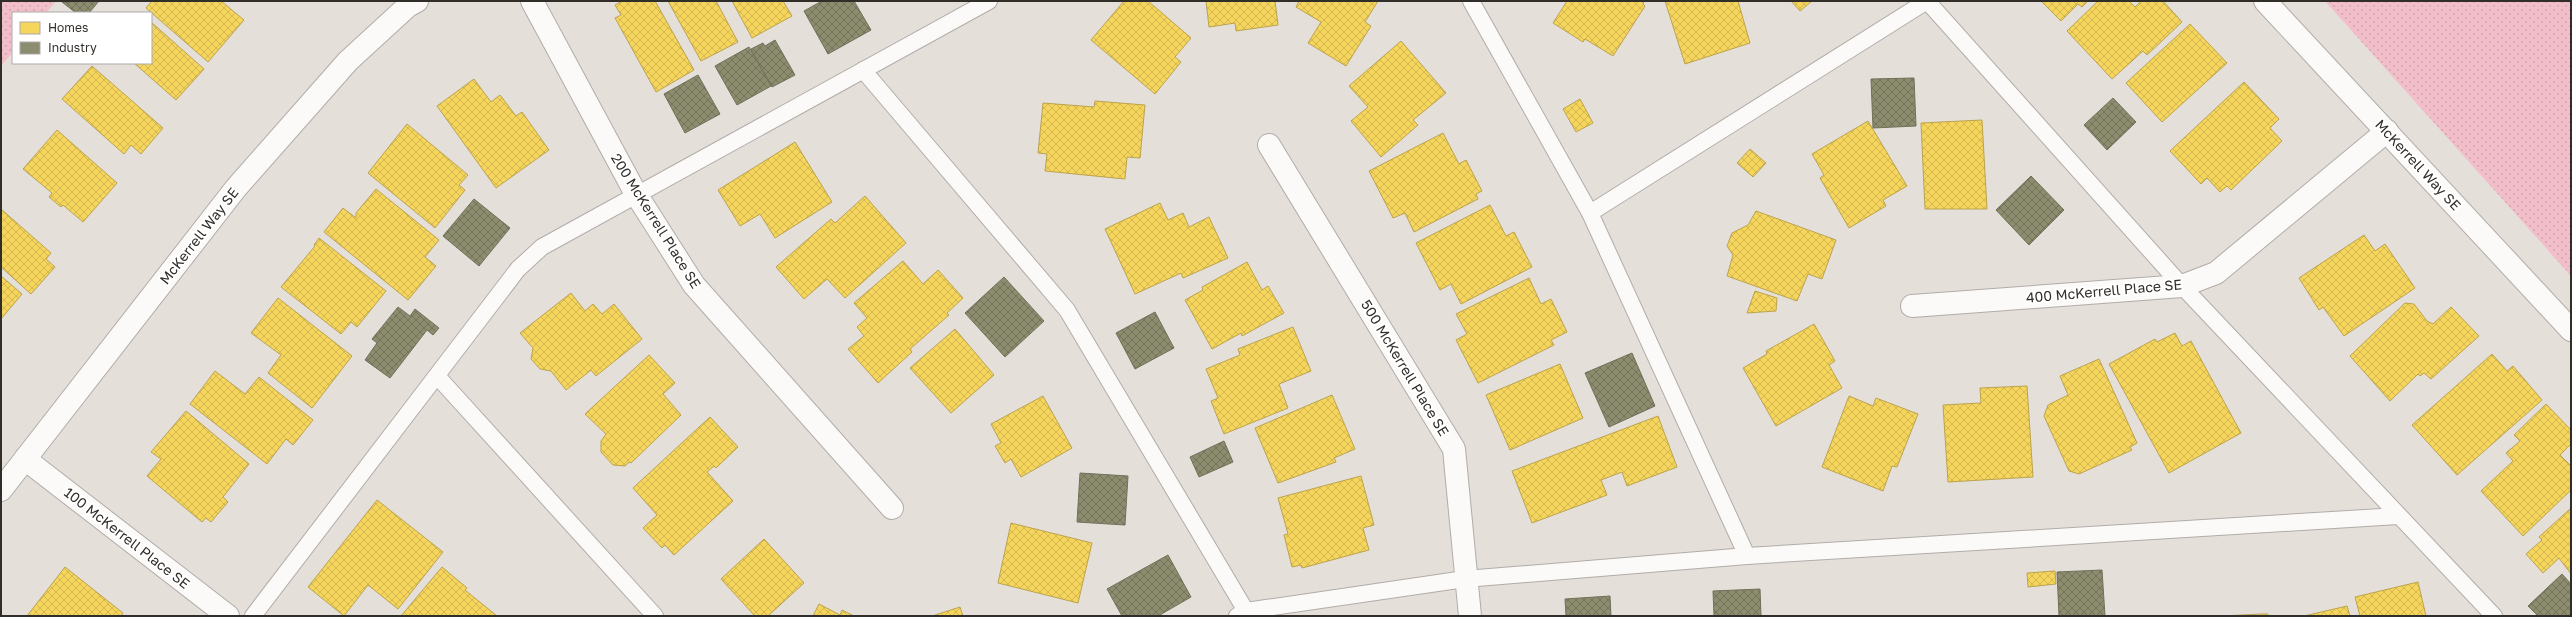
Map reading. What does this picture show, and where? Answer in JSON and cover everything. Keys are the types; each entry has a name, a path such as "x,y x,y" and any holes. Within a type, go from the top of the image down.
{"street":[{"name":"McKerrell Way SE","path":"1,490 236,188 348,61 408,6 417,1"},
{"name":"200 McKerrell Place SE","path":"532,1 636,194 673,254 703,296 892,508"},
{"name":"McKerrell Way SE","path":"2265,1 2571,330"},
{"name":"400 McKerrell Place SE","path":"1912,306 2182,286 2216,273 2387,131"},
{"name":"500 McKerrell Place SE","path":"1269,145 1454,449 1465,579 1470,616"},
{"name":"100 McKerrell Place SE","path":"25,460 228,616"}],"lane":[{"path":"253,616 518,269 531,257 555,239 989,1"},
{"path":"1471,1 1590,213 1747,556"},
{"path":"1590,213 1927,1 2182,286 2494,616"},
{"path":"863,70 1067,310 1241,613 1465,579 1747,556 2398,516"},
{"path":"437,376 655,616"}],"shaded area":[{"path":"1,1 56,1 47,12 12,12 12,53 1,66"},
{"path":"2325,1 2571,1 2571,276"}],"building: Homes":[{"path":"152,1 221,1 244,20 208,62 146,8"},
{"path":"622,1 655,1 694,70 656,92 615,18 621,15 615,5"},
{"path":"668,1 716,1 738,42 701,61"},
{"path":"732,1 783,1 792,16 752,38"},
{"path":"1124,1 1148,1 1191,38 1175,57 1181,62 1155,94 1091,40"},
{"path":"1206,1 1275,1 1278,25 1236,31 1235,23 1209,27"},
{"path":"1299,1 1378,1 1365,22 1371,26 1346,66 1308,43 1321,22 1296,7"},
{"path":"1567,1 1644,1 1643,4 1645,6 1613,56 1585,39 1583,42 1553,23"},
{"path":"1665,1 1738,1 1750,43 1685,64"},
{"path":"1791,1 1812,1 1800,11"},
{"path":"2041,1 2088,1 2082,7 2078,4 2061,21"},
{"path":"2098,1 2129,1 2135,7 2141,1 2163,1 2182,22 2147,55 2143,51 2112,79 2067,31"},
{"path":"152,23 204,69 176,100 135,64 152,64"},
{"path":"2190,24 2227,63 2162,122 2126,83"},
{"path":"1401,41 1446,93 1413,120 1418,125 1381,157 1351,121 1368,107 1349,86"},
{"path":"92,66 163,128 141,154 131,145 124,154 62,99"},
{"path":"474,79 491,102 500,95 516,116 522,112 549,150 496,188 437,106"},
{"path":"2244,82 2279,119 2270,128 2282,141 2231,190 2227,186 2220,192 2207,178 2201,184 2170,151"},
{"path":"1580,99 1593,123 1576,132 1563,109"},
{"path":"1095,101 1145,105 1140,158 1127,157 1125,179 1045,171 1047,154 1038,153 1043,103 1094,107"},
{"path":"1982,120 1987,209 1925,209 1921,123"},
{"path":"1868,121 1907,186 1883,200 1886,206 1849,228 1820,178 1824,175 1812,154"},
{"path":"407,124 468,175 459,185 465,190 435,228 368,173"},
{"path":"57,130 117,183 83,222 63,205 61,207 49,197 52,193 23,169"},
{"path":"1443,133 1459,164 1466,160 1482,191 1476,194 1478,199 1414,232 1405,213 1393,218 1369,171"},
{"path":"795,142 832,202 775,238 760,214 740,226 718,190"},
{"path":"1750,149 1766,163 1753,177 1737,163"},
{"path":"376,189 439,240 425,257 436,266 408,300 324,232 343,208 356,218 356,213"},
{"path":"865,196 906,243 845,298 827,279 804,299 776,267 831,219 835,223"},
{"path":"1160,203 1168,220 1183,213 1189,227 1209,217 1228,258 1183,278 1181,273 1135,294 1105,229"},
{"path":"1490,205 1506,236 1514,232 1532,267 1461,304 1451,284 1440,290 1416,243"},
{"path":"1,209 51,253 46,259 55,267 31,294 1,267"},
{"path":"1756,211 1836,240 1822,279 1808,274 1797,301 1727,276 1733,255 1727,246 1732,233 1748,225"},
{"path":"2364,235 2375,251 2385,244 2415,288 2344,336 2323,307 2319,310 2299,278"},
{"path":"319,238 386,291 357,327 351,322 341,334 281,287 315,246 314,245"},
{"path":"903,261 923,284 938,270 963,298 947,313 949,315 910,349 912,352 878,383 848,349 864,336 857,327 867,318 854,303"},
{"path":"1247,262 1262,290 1268,286 1284,313 1242,336 1241,333 1212,349 1185,300 1203,290 1202,287"},
{"path":"1,276 22,294 1,319"},
{"path":"1529,278 1541,304 1551,299 1567,332 1551,340 1554,345 1478,383 1456,340 1467,334 1456,314"},
{"path":"1755,291 1777,298 1776,311 1747,313"},
{"path":"571,293 585,311 593,304 602,314 614,304 642,339 596,376 591,370 566,390 551,371 540,369 531,359 533,348 520,333"},
{"path":"278,298 352,356 312,408 268,373 281,355 251,333"},
{"path":"2405,303 2414,304 2427,321 2433,324 2451,307 2479,336 2431,379 2424,373 2420,376 2418,374 2390,401 2350,356"},
{"path":"1814,324 1835,361 1829,365 1842,388 1776,426 1743,368 1767,354 1766,351"},
{"path":"1293,327 1311,371 1279,384 1288,408 1224,434 1211,401 1218,398 1206,369 1240,355 1238,349"},
{"path":"955,329 994,375 951,413 910,368"},
{"path":"2175,333 2182,346 2191,341 2241,433 2169,473 2109,364 2155,339 2157,342"},
{"path":"2492,354 2507,371 2513,366 2542,400 2457,475 2412,425"},
{"path":"649,355 675,383 663,394 681,415 631,463 629,462 625,466 613,465 601,452 601,441 606,434 585,414"},
{"path":"2099,359 2137,443 2130,447 2132,450 2079,474 2069,471 2044,416 2048,405 2068,395 2060,376"},
{"path":"1560,364 1583,418 1510,450 1486,395"},
{"path":"215,371 245,394 259,377 313,420 293,445 286,439 267,464 190,404"},
{"path":"2027,386 2033,477 1948,482 1943,405 1981,403 1980,388"},
{"path":"1332,395 1355,449 1334,458 1336,462 1278,483 1255,428"},
{"path":"1043,396 1072,448 1021,477 1011,459 1005,463 995,446 1001,443 991,424"},
{"path":"1849,396 1873,406 1876,398 1918,414 1897,467 1892,466 1883,491 1822,467"},
{"path":"2546,404 2571,430 2571,444 2560,455 2571,466 2571,490 2523,536 2481,491 2513,461 2506,453 2520,441 2514,435"},
{"path":"186,411 249,464 223,497 228,502 211,522 206,518 202,522 147,476 161,459 151,452"},
{"path":"1658,416 1677,467 1627,486 1622,472 1601,480 1607,495 1532,523 1512,471"},
{"path":"710,417 738,447 716,468 714,466 707,472 733,501 674,555 665,545 662,548 643,528 657,515 633,488"},
{"path":"1361,476 1374,525 1363,528 1369,550 1302,568 1301,565 1292,567 1284,535 1288,534 1278,498"},
{"path":"377,500 443,552 398,609 368,585 344,616 308,587"},
{"path":"2571,508 2571,574 2559,558 2543,573 2526,554 2542,540 2539,537"},
{"path":"1011,523 1092,543 1078,603 998,583"},
{"path":"764,539 804,583 768,616 755,616 721,579"},
{"path":"65,567 123,613 121,616 27,616"},
{"path":"442,567 467,588 465,590 497,616 401,616"},
{"path":"2055,571 2056,584 2028,587 2027,573"},
{"path":"2418,582 2426,616 2360,616 2355,597"},
{"path":"819,604 840,615 842,610 854,616 813,616"},
{"path":"2347,606 2350,616 2304,616"},
{"path":"960,607 963,616 932,616"},
{"path":"2268,614 2268,616 2220,616"}],"building: Industry":[{"path":"99,1 90,12 75,12 62,2"},
{"path":"822,1 854,1 871,30 828,54 804,11"},
{"path":"775,40 795,75 772,87 751,49 763,43 765,46"},
{"path":"749,47 771,86 737,105 715,66"},
{"path":"698,75 720,114 685,133 664,94"},
{"path":"1914,78 1916,126 1873,128 1871,79"},
{"path":"2113,98 2136,122 2107,150 2084,125"},
{"path":"2031,176 2064,210 2029,245 1996,210"},
{"path":"474,199 510,228 479,266 443,236"},
{"path":"1004,277 1044,321 1005,357 965,313"},
{"path":"398,307 410,316 415,309 439,328 433,335 427,330 390,378 365,360 377,343 372,339"},
{"path":"1155,312 1174,348 1135,369 1116,333"},
{"path":"1632,353 1655,406 1609,427 1585,373"},
{"path":"1224,441 1233,462 1199,477 1190,457"},
{"path":"1080,473 1128,476 1125,525 1077,522"},
{"path":"1168,555 1191,597 1158,616 1122,616 1107,589"},
{"path":"2102,570 2105,616 2059,616 2057,572"},
{"path":"2562,574 2571,584 2571,616 2538,616 2528,606"},
{"path":"1760,589 1761,616 1714,616 1713,591"},
{"path":"1610,596 1611,616 1566,616 1565,599"}]}
